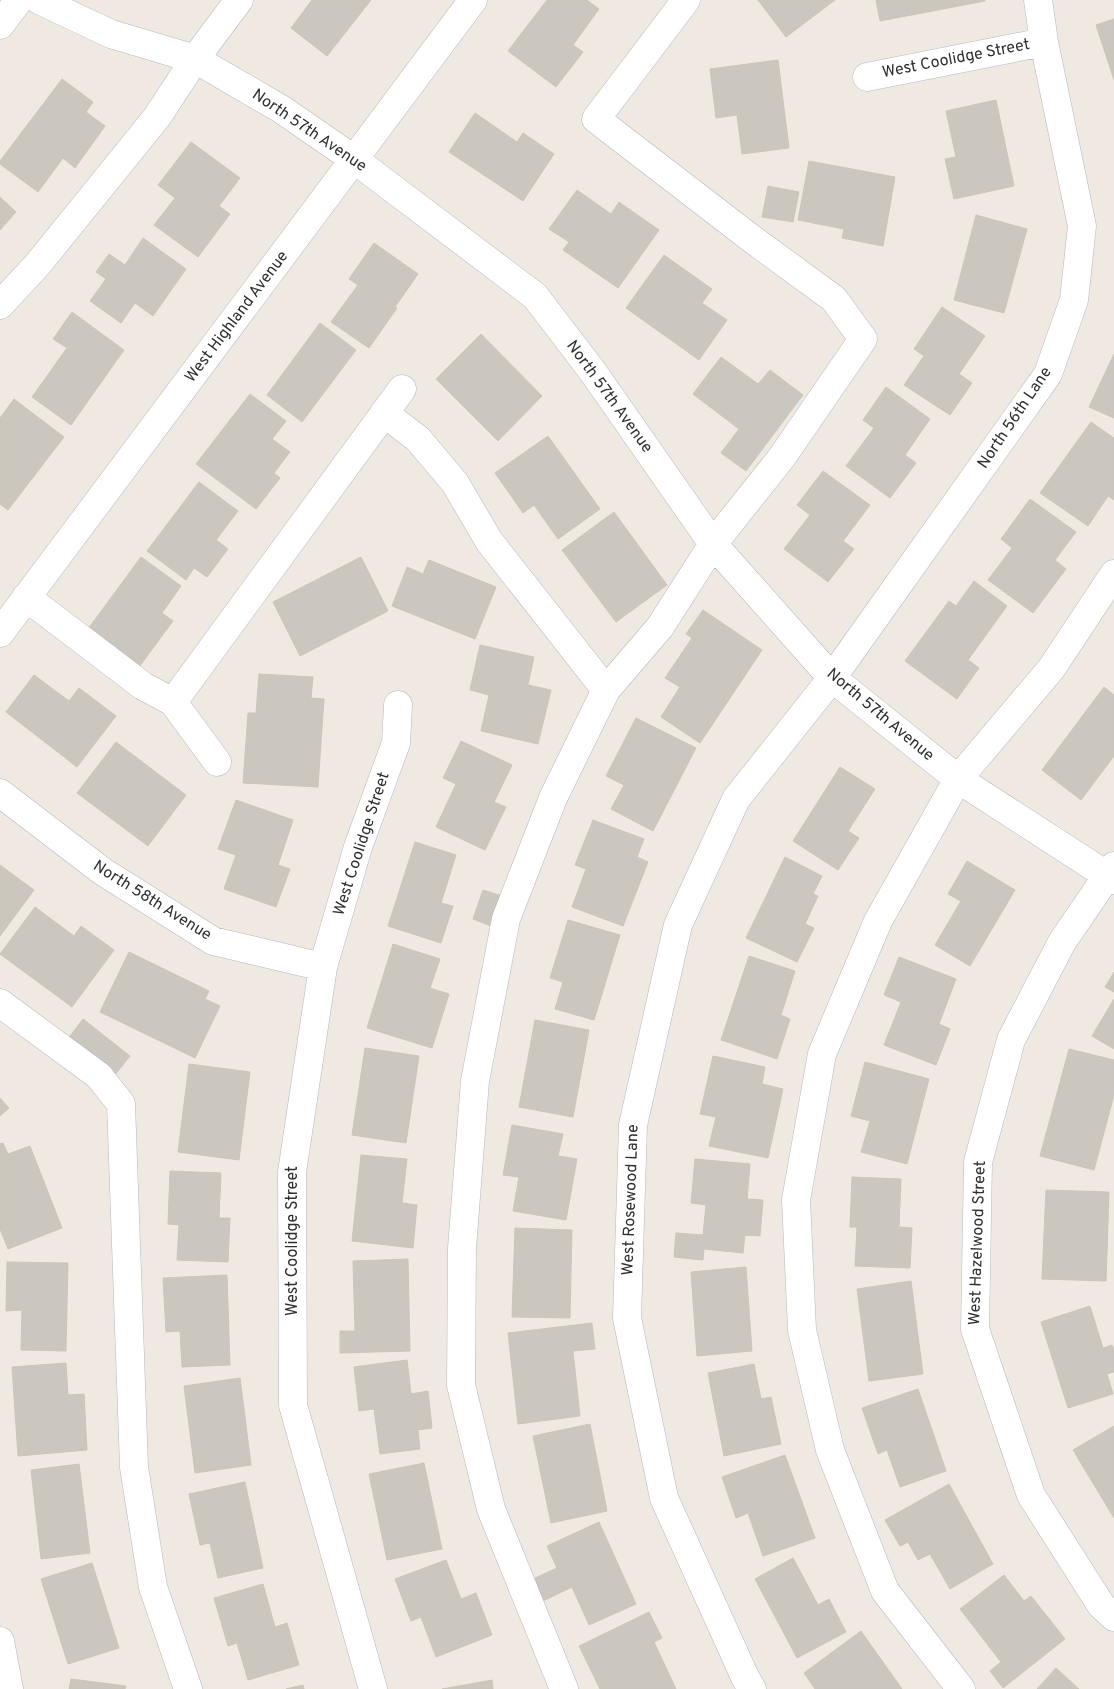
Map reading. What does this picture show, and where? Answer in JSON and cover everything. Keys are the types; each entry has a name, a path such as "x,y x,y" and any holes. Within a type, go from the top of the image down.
{"street":[{"path":"0,25 19,0"},
{"name":"North 57th Avenue","path":"39,0 111,34 195,59 281,109 355,160 535,296 594,372 713,544 832,678 958,779 1111,874"},
{"path":"0,305 38,264 157,117 195,59 239,0"},
{"name":"West Highland Avenue","path":"0,633 474,0"},
{"path":"564,1689 492,1508 461,1385 462,1248 475,1081 506,919 553,798 606,690 660,627 713,544 782,457 863,339 834,298 752,239 596,119 686,0"},
{"name":"North 56th Lane","path":"832,678 1048,374 1074,300 1082,226 1044,42 1038,0"},
{"name":"West Coolidge Street","path":"867,77 1044,42"},
{"path":"173,702 402,389"},
{"path":"384,413 418,440 455,482 489,541 606,690"},
{"path":"961,1689 885,1591 830,1450 802,1330 796,1200 822,1054 878,921 958,779 1051,670 1114,574"},
{"path":"26,597 143,686 173,702 217,762"},
{"name":"West Rosewood Lane","path":"752,1689 664,1498 627,1318 633,1125 678,925 736,799 832,678"},
{"name":"West Coolidge Street","path":"373,1689 293,1405 292,1172 323,967 358,847 396,743 398,705"},
{"name":"North 58th Avenue","path":"0,793 102,871 213,941 323,967"},
{"name":"West Hazelwood Street","path":"1111,874 1062,942 1010,1040 978,1162 975,1329 1031,1495 1100,1605 1114,1617"},
{"path":"0,1003 99,1076 121,1104 134,1466 153,1587 188,1689"},
{"path":"0,1641 9,1689"}],"building":[{"path":"312,0 371,0 327,56 291,28"},
{"path":"547,0 587,0 599,9 573,45 583,52 556,87 508,51"},
{"path":"758,0 835,0 786,37"},
{"path":"876,0 985,0 985,1 880,21"},
{"path":"1114,19 1114,80 1096,25"},
{"path":"778,60 789,148 742,154 737,115 716,118 710,69"},
{"path":"62,79 93,102 86,112 105,126 75,168 63,158 38,192 0,164 0,161"},
{"path":"996,100 1014,186 954,199 945,159 956,157 946,111"},
{"path":"475,113 517,142 523,133 554,154 523,201 449,152"},
{"path":"191,142 240,178 219,206 230,214 198,257 154,225 175,198 158,185"},
{"path":"809,161 895,177 883,246 842,238 844,229 798,220"},
{"path":"768,186 799,192 793,222 762,217"},
{"path":"577,190 611,214 619,202 659,230 618,288 563,250 569,242 549,229"},
{"path":"0,197 16,212 0,230"},
{"path":"976,215 1027,229 1004,313 954,300"},
{"path":"143,238 186,269 153,316 135,303 121,323 90,301 106,279 96,272 109,254 125,265"},
{"path":"374,243 418,274 369,348 331,322 358,285 349,279"},
{"path":"664,255 712,289 702,303 727,320 699,360 626,308"},
{"path":"942,307 985,336 959,374 972,383 950,415 904,385 924,356 914,349"},
{"path":"72,312 124,350 71,425 32,397 67,348 53,339"},
{"path":"320,323 356,350 302,422 267,395"},
{"path":"481,334 542,396 498,441 436,379"},
{"path":"1114,354 1114,418 1089,407"},
{"path":"721,357 758,384 770,370 803,395 746,471 721,453 739,429 693,394"},
{"path":"886,387 930,419 905,455 916,463 890,498 846,466 874,428 863,420"},
{"path":"250,394 286,421 272,439 290,452 274,473 280,478 256,509 196,464"},
{"path":"14,399 64,437 8,510 0,504 0,418"},
{"path":"1091,422 1114,438 1114,500 1108,496 1088,526 1040,493"},
{"path":"548,436 600,509 558,539 534,505 523,513 495,473"},
{"path":"823,471 870,505 843,541 854,549 828,582 784,549 810,515 797,505"},
{"path":"199,482 238,511 216,540 228,549 207,577 194,568 186,580 147,551"},
{"path":"1030,499 1076,532 1055,560 1066,569 1033,613 988,580 1012,548 1001,539"},
{"path":"614,512 667,585 616,622 562,550"},
{"path":"141,557 181,586 162,613 173,621 139,667 88,629"},
{"path":"361,557 388,611 300,656 273,602"},
{"path":"429,560 496,587 475,639 392,606 407,567 423,574"},
{"path":"974,581 1007,606 968,660 979,668 957,699 905,661 949,601 956,606"},
{"path":"703,610 762,650 700,743 661,717 680,687 665,678 692,638 686,634"},
{"path":"480,645 534,657 528,685 551,690 538,744 481,731 489,695 470,690"},
{"path":"259,674 313,677 311,698 324,699 318,787 243,783 248,713 256,713"},
{"path":"34,675 69,701 79,688 116,716 77,767 6,712"},
{"path":"1104,687 1114,695 1114,756 1081,800 1042,770"},
{"path":"636,718 696,748 653,831 611,809 624,785 606,776"},
{"path":"461,741 512,765 494,802 506,807 485,850 436,827 456,784 443,778"},
{"path":"116,742 186,795 148,846 77,793"},
{"path":"840,767 875,789 848,831 859,838 838,870 793,841"},
{"path":"236,800 293,820 278,865 290,869 276,907 224,889 236,855 218,849"},
{"path":"593,820 644,839 637,857 648,862 623,926 572,907 586,869 575,865"},
{"path":"415,842 456,855 441,903 453,906 441,943 388,926"},
{"path":"785,857 822,876 813,894 818,896 805,924 814,928 797,962 746,938"},
{"path":"967,861 1015,890 970,966 935,945 961,901 948,894"},
{"path":"0,865 34,890 0,936"},
{"path":"483,890 502,896 491,926 473,919"},
{"path":"35,907 74,936 81,926 114,950 72,1007 0,954"},
{"path":"568,920 620,935 594,1020 555,1009 563,982 550,978"},
{"path":"393,944 440,959 430,988 449,994 432,1048 367,1028"},
{"path":"129,952 209,991 205,999 220,1006 195,1058 100,1012"},
{"path":"749,956 795,971 781,1015 790,1019 777,1059 721,1040"},
{"path":"899,957 956,979 939,1024 950,1029 936,1065 884,1045 901,1002 884,995"},
{"path":"1114,972 1114,992 1105,987"},
{"path":"1114,999 1114,1049 1092,1036"},
{"path":"83,1019 130,1056 114,1076 67,1040"},
{"path":"535,1020 589,1030 573,1117 519,1107"},
{"path":"365,1048 419,1056 406,1143 352,1135"},
{"path":"1069,1049 1114,1060 1114,1095 1094,1170 1040,1156"},
{"path":"713,1056 765,1067 762,1084 783,1089 768,1158 709,1146 716,1117 700,1114"},
{"path":"865,1062 929,1079 907,1164 861,1152 870,1121 851,1116"},
{"path":"189,1064 250,1072 239,1160 178,1152"},
{"path":"0,1098 9,1108 0,1116"},
{"path":"512,1125 563,1134 558,1156 577,1159 566,1220 513,1211 519,1177 503,1175"},
{"path":"3,1143 8,1154 30,1146 62,1228 8,1249 0,1229 0,1144"},
{"path":"361,1155 407,1159 402,1203 417,1205 413,1248 352,1241"},
{"path":"695,1159 750,1164 747,1199 763,1200 760,1236 745,1235 743,1253 704,1249 703,1260 674,1257 676,1233 703,1235 706,1205 691,1203"},
{"path":"170,1171 221,1173 219,1218 230,1218 228,1262 177,1260 179,1225 168,1224"},
{"path":"852,1177 901,1179 899,1227 912,1228 910,1268 855,1266 857,1227 850,1227"},
{"path":"1046,1190 1109,1192 1106,1281 1042,1279"},
{"path":"515,1228 572,1230 570,1318 512,1317"},
{"path":"408,1259 410,1351 340,1353 340,1331 355,1331 353,1261"},
{"path":"7,1262 68,1263 66,1351 21,1350 22,1310 6,1311"},
{"path":"746,1267 752,1351 697,1356 691,1272"},
{"path":"227,1275 230,1365 182,1367 180,1331 166,1332 163,1278"},
{"path":"911,1281 923,1374 869,1381 857,1289"},
{"path":"1090,1306 1103,1348 1112,1345 1114,1350 1114,1372 1107,1374 1113,1394 1068,1408 1041,1322"},
{"path":"592,1323 595,1349 573,1351 580,1416 518,1424 508,1333"},
{"path":"407,1360 411,1394 428,1391 432,1428 418,1430 420,1449 380,1454 374,1409 359,1411 354,1367"},
{"path":"66,1363 68,1395 84,1394 87,1450 18,1456 12,1367"},
{"path":"754,1364 761,1399 771,1397 781,1444 724,1456 708,1373"},
{"path":"240,1378 251,1465 195,1473 184,1386"},
{"path":"918,1389 946,1471 900,1487 887,1450 878,1454 862,1408"},
{"path":"590,1424 607,1511 551,1523 533,1436"},
{"path":"1114,1426 1114,1518 1073,1450"},
{"path":"785,1455 815,1538 763,1556 748,1513 736,1518 722,1477"},
{"path":"424,1463 442,1549 387,1560 369,1474"},
{"path":"79,1464 90,1553 41,1559 31,1470"},
{"path":"245,1482 263,1568 218,1578 210,1543 200,1545 189,1494"},
{"path":"949,1484 993,1564 950,1589 930,1554 918,1560 908,1542 900,1546 885,1520"},
{"path":"599,1522 636,1604 589,1625 572,1587 541,1602 531,1580 557,1568 547,1546"},
{"path":"793,1558 818,1605 829,1599 846,1632 797,1658 755,1579"},
{"path":"446,1560 461,1599 476,1593 492,1635 436,1657 421,1617 411,1621 395,1579"},
{"path":"92,1563 119,1648 68,1664 41,1579"},
{"path":"1004,1575 1024,1601 1031,1596 1065,1639 1003,1688 990,1671 1001,1662 960,1609"},
{"path":"263,1584 275,1627 287,1623 299,1665 248,1680 237,1643 228,1646 214,1598"},
{"path":"649,1612 662,1638 654,1642 676,1689 600,1689 579,1646"},
{"path":"861,1631 902,1689 815,1689 804,1673"},
{"path":"1056,1668 1079,1689 1037,1689"},
{"path":"71,1679 126,1686 125,1689 69,1689"},
{"path":"492,1680 493,1689 442,1689"},
{"path":"303,1685 304,1689 286,1689"}]}
